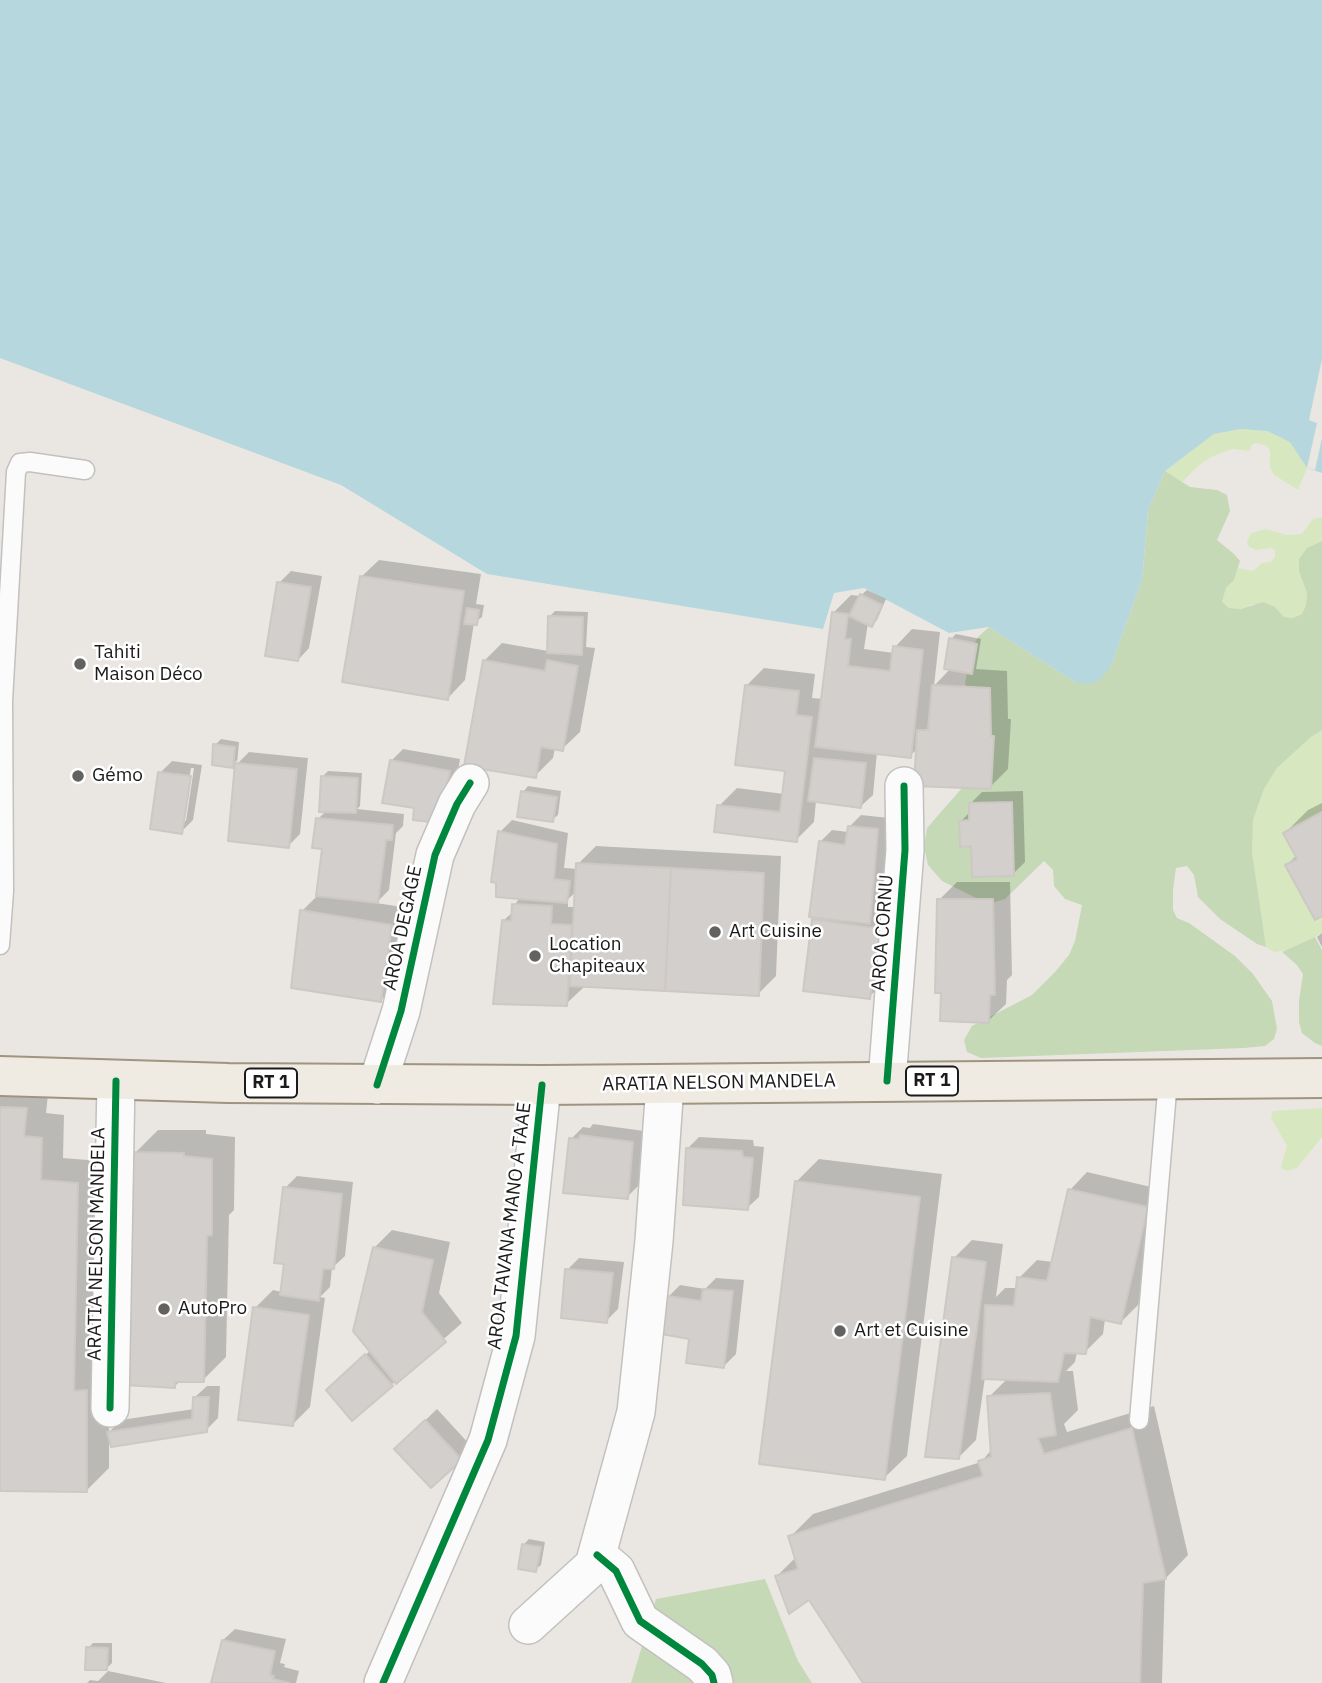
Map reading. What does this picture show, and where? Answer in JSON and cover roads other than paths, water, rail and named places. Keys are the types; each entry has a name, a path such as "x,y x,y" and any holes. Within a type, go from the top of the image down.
{"main road":[{"name":"ARATIA NELSON MANDELA","path":"0,1076 116,1081 377,1085 1322,1078"}],"street":[{"name":"AROA DEGAGE","path":"377,1085 401,1011 435,855 457,804 470,783"},
{"name":"AROA CORNU","path":"887,1081 905,850 904,786"},
{"name":"ARATIA NELSON MANDELA","path":"110,1408 116,1081"},
{"path":"528,1625 594,1565 636,1412 654,1241 664,1084"},
{"name":"AROA TAVANA MANO A TAAE","path":"383,1683 488,1440 516,1336 542,1085"},
{"path":"597,1555 616,1571 640,1621 702,1664 712,1675 714,1683"}],"lane":[{"path":"0,945 4,891 3,701 16,472 20,463 30,462 85,470"},
{"path":"1139,1420 1168,1080"}],"water":[{"path":"0,0 1322,0 1322,473 1307,468 1290,442 1267,431 1241,429 1214,434 1165,471 1148,510 1142,580 1111,666 1100,680 1088,684 1075,682 989,627 949,633 864,588 834,593 823,629 487,574 341,485 0,358"}],"place":[{"name":"Tahiti Maison Déco","path":"80,664"},
{"name":"Gémo","path":"78,776"},
{"name":"Art Cuisine","path":"715,932"},
{"name":"Location Chapiteaux","path":"535,956"},
{"name":"AutoPro","path":"164,1309"},
{"name":"Art et Cuisine","path":"840,1331"}]}
